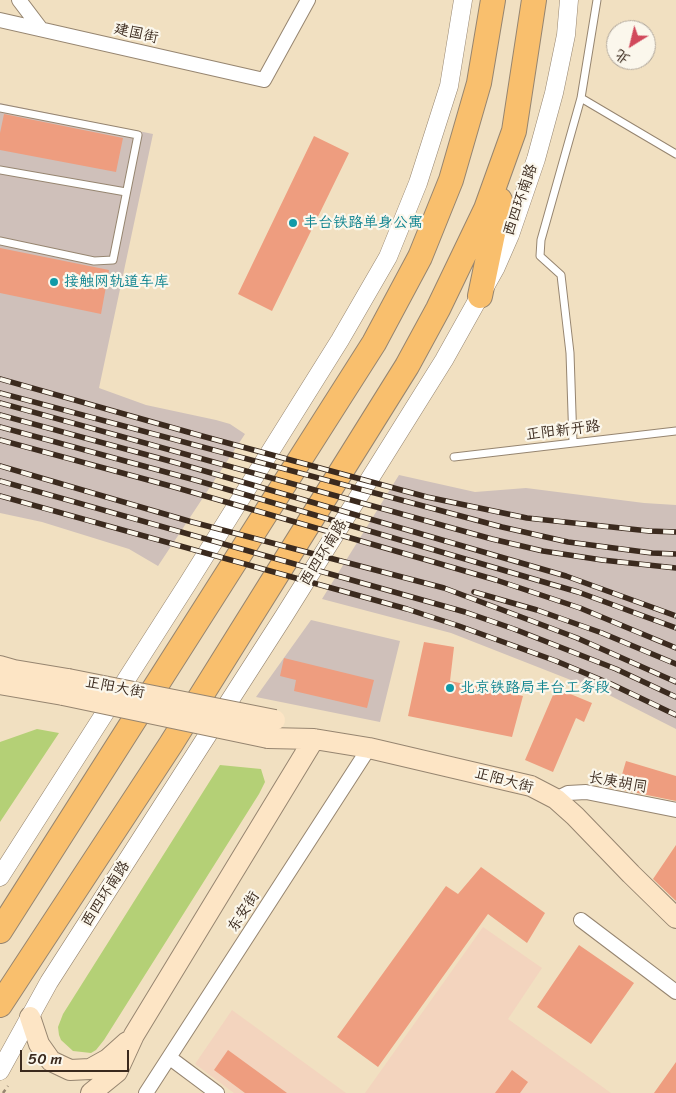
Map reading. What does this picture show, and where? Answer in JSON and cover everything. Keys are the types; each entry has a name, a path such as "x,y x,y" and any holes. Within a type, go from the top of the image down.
{"highway":[{"path":"0,931 374,343 420,258 451,180 479,83 493,0"},
{"name":"西四环南路","path":"0,1005 171,744 407,366 438,309 486,210 514,131 534,0"},
{"path":"480,296 514,131"}],"main road":[{"name":"正阳大街","path":"4,679 66,687 369,748 531,786 556,799 575,816 676,918"},
{"path":"91,1093 117,1072 134,1035 314,738"},
{"path":"30,1017 39,1044 51,1061 70,1070 90,1070 108,1059 134,1035"}],"street":[{"path":"19,0 41,29"},
{"name":"建国街","path":"0,20 264,80 308,0"},
{"path":"0,877 293,416 388,257 418,183 448,86 463,0"},
{"name":"西四环南路","path":"0,1071 54,974 279,625 429,385 496,267 510,235 536,159 556,83 566,35 569,0"},
{"name":"东安街","path":"146,1093 369,748"},
{"name":"长庚胡同","path":"556,799 568,792 586,792 676,810"},
{"path":"580,920 676,992"},
{"path":"170,1058 217,1093"}],"lane":[{"path":"573,443 570,353 562,276 540,256 541,240 581,98 597,0"},
{"path":"581,98 676,154"},
{"path":"0,108 138,135 113,260 94,262 0,241"},
{"path":"0,170 126,192"},
{"name":"正阳新开路","path":"454,457 536,449 676,431"}],"shaded area":[{"path":"0,103 153,134 99,388 146,405 230,424 245,434 158,566 129,549 42,522 0,513"},
{"path":"399,475 475,492 526,488 644,503 676,505 676,729 609,695 451,633 322,599"},
{"path":"311,620 400,641 380,722 256,697"},
{"path":"483,927 542,968 508,1019 611,1093 365,1093"},
{"path":"232,1010 346,1093 234,1093 195,1064"}],"green space":[{"path":"37,729 59,733 0,822 0,742"},
{"path":"220,765 261,769 265,782 104,1040 91,1053 73,1051 61,1040 59,1035 58,1027 63,1014"}],"building":[{"path":"4,114 123,138 116,172 0,150 0,133"},
{"name":"丰台铁路单身公寓","path":"314,136 349,153 272,311 238,294"},
{"name":"接触网轨道车库","path":"0,248 109,270 101,314 0,293"},
{"name":"北京铁路局丰台工务段","path":"424,642 454,647 450,681 523,696 512,737 408,716"},
{"path":"284,658 374,680 367,708 294,691 296,680 280,676"},
{"path":"556,688 592,703 584,722 576,718 553,772 525,760"},
{"path":"626,761 676,776 676,801 608,787 611,776 621,778"},
{"path":"676,845 676,901 653,879"},
{"path":"481,867 545,913 527,943 488,914 378,1067 337,1037 446,886 458,894"},
{"path":"579,945 634,983 591,1044 537,1007"},
{"path":"228,1050 287,1093 245,1093 214,1070"},
{"path":"676,1062 676,1093 654,1093"},
{"path":"512,1070 528,1082 520,1093 495,1093"}],"railway":[{"path":"0,379 427,497 527,518 649,531 676,532"},
{"path":"0,393 502,527 568,542 652,553 676,554"},
{"path":"0,403 492,539 543,551 676,568"},
{"path":"0,415 177,463 566,576 676,616"},
{"path":"0,427 195,480 578,592 676,628"},
{"path":"0,440 174,487 496,580 580,608 676,648"},
{"path":"0,466 192,522 444,588 577,638 676,682"},
{"path":"0,481 465,612 616,669 676,697"},
{"path":"0,496 407,609 556,661 611,684 676,715"},
{"path":"474,592 537,610 602,633 676,664"}],"place":[{"name":"丰台铁路单身公寓","path":"293,223"},
{"name":"接触网轨道车库","path":"54,282"},
{"name":"北京铁路局丰台工务段","path":"450,688"}]}
